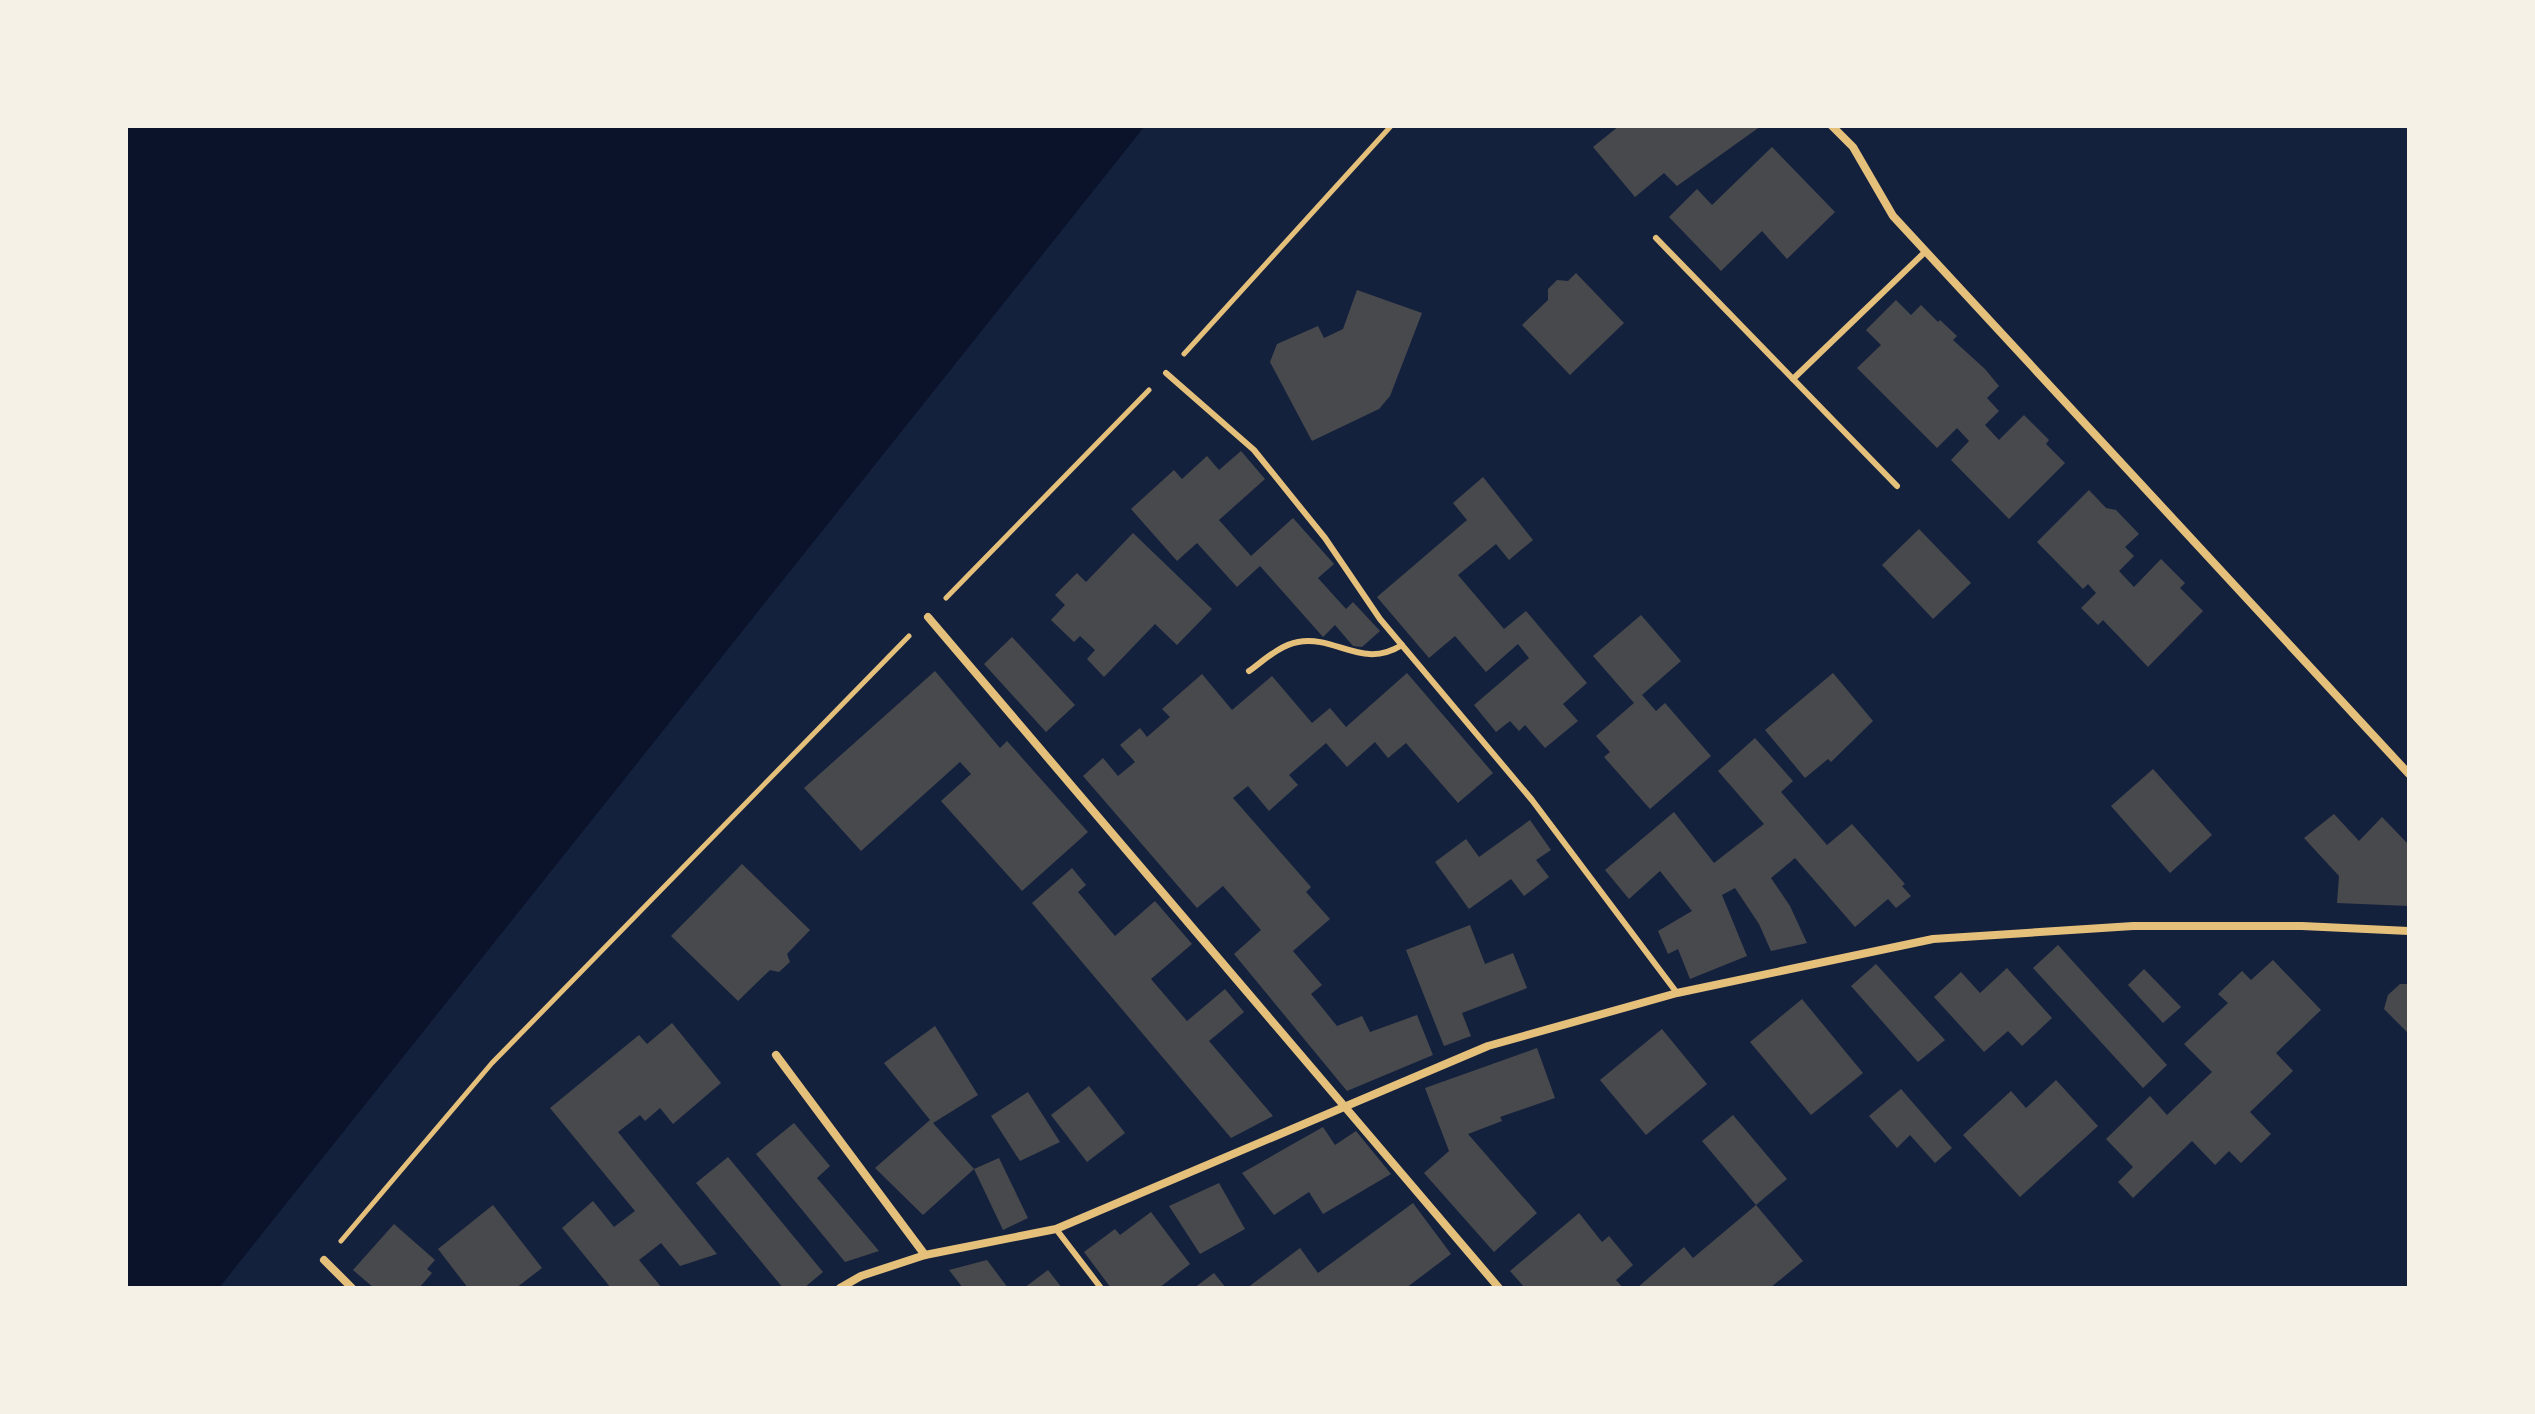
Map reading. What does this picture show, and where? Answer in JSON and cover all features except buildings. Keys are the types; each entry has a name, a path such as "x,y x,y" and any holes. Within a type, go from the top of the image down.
{"street":[{"path":"1832,126 1853,147 1893,216 2409,774"},
{"path":"928,617 1347,1105 1499,1288"},
{"path":"840,1288 861,1276 925,1255 1056,1229 1488,1046 1677,993 1933,939 2133,926 2302,926 2409,931"},
{"path":"776,1055 925,1255"},
{"path":"324,1260 352,1288"}],"lane":[{"path":"1656,238 1897,486"},
{"path":"1793,379 1926,251"},
{"path":"1166,373 1254,450 1325,538 1402,645 1532,800 1677,993"},
{"path":"1249,671 1280,649 1299,641 1358,654 1386,655 1402,645"},
{"path":"1056,1229 1101,1288"}],"path":[{"path":"324,1260 492,1063 1166,373 1391,126"}],"water":[{"path":"126,126 1145,126 219,1288 126,1288"}]}
